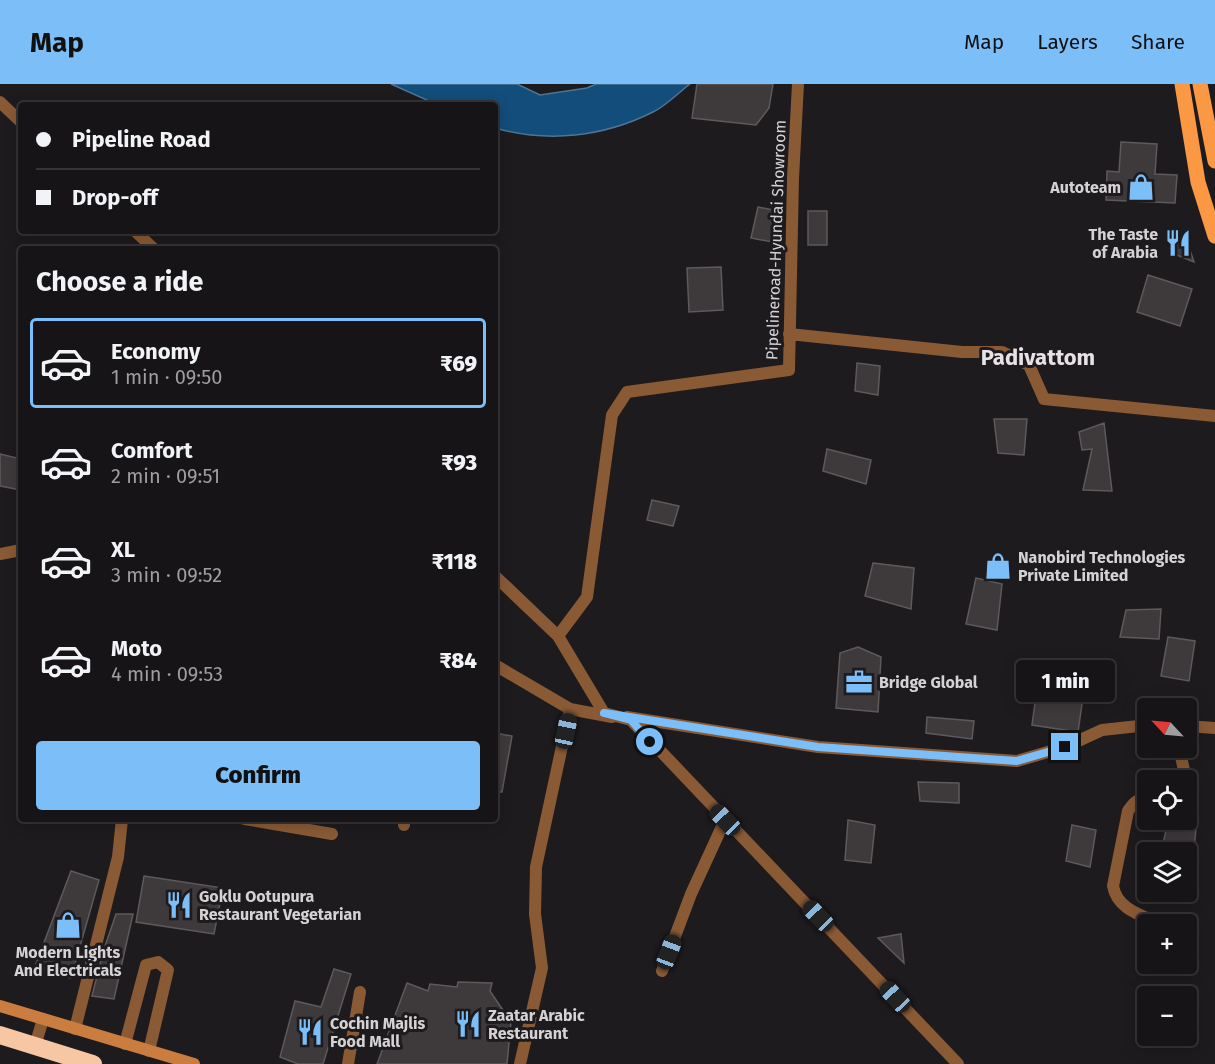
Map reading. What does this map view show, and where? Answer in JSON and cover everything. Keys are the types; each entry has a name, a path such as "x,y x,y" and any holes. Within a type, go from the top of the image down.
{"highway":[{"path":"0,1035 93,1064"}],"main road":[{"path":"1182,84 1198,182 1215,236"},
{"path":"1200,84 1215,161"}],"street":[{"name":"Pipelineroad-Hyundai Showroom","path":"558,636 587,597 612,416 627,392 789,370 798,84"},
{"path":"0,102 18,119"},
{"path":"138,234 151,246"},
{"path":"789,334 962,352 1002,352 1029,365 1044,399 1215,416"},
{"path":"0,554 18,551"},
{"path":"498,579 558,636 604,713 631,720 958,1064"},
{"path":"498,667 570,709 631,720"},
{"path":"520,1064 542,968 536,914 536,867 570,709"},
{"path":"604,713 818,747 1017,761 1065,747 1102,730 1137,726"},
{"path":"1197,727 1215,728"},
{"path":"1137,801 1128,811 1113,886 1115,898 1125,907 1140,914"},
{"path":"662,972 691,894 725,820"},
{"path":"75,1029 118,857 122,822"},
{"path":"262,822 332,834"},
{"path":"125,1044 146,965 158,962 168,970 149,1051"},
{"path":"348,1064 360,992"},
{"path":"0,1006 194,1064"},
{"path":"35,1046 43,1019"}],"water":[{"path":"391,84 517,84 540,95 587,88 596,84 690,84 653,112 615,127 575,135 535,135 498,129 498,102 431,102"}],"building":[{"path":"697,84 773,84 769,108 756,125 692,118"},
{"name":"Autoteam","path":"1121,142 1157,144 1155,174 1177,175 1175,203 1106,200 1107,171 1119,172"},
{"path":"758,207 784,212 778,243 751,238"},
{"path":"808,211 827,211 827,245 808,245"},
{"name":"The Taste of Arabia","path":"1185,235 1194,262 1174,254 1168,241"},
{"path":"721,267 723,310 689,312 687,268"},
{"path":"1148,275 1192,289 1180,326 1137,312"},
{"path":"857,363 880,366 878,395 855,391"},
{"path":"994,419 1027,419 1024,455 998,453"},
{"path":"1104,423 1112,491 1083,490 1092,449 1082,450 1079,432"},
{"path":"827,449 871,460 866,484 823,471"},
{"path":"0,454 18,458 18,489 0,486"},
{"path":"652,500 679,506 673,526 647,520"},
{"path":"873,563 914,568 911,609 865,596"},
{"path":"976,578 1002,584 997,630 966,624"},
{"path":"1161,609 1159,639 1120,637 1126,610"},
{"path":"1168,637 1195,641 1189,681 1161,676"},
{"name":"Bridge Global","path":"858,647 881,657 878,712 836,708 840,653"},
{"path":"1037,688 1083,697 1078,732 1032,725"},
{"path":"927,717 974,721 972,739 926,733"},
{"path":"498,734 512,736 502,792 498,792"},
{"path":"918,782 959,783 959,803 920,801"},
{"path":"848,820 875,825 871,863 845,860"},
{"path":"1072,825 1096,830 1090,867 1066,861"},
{"path":"1166,830 1196,830 1195,842 1163,842"},
{"name":"Modern Lights And Electricals","path":"71,871 99,880 71,978 34,969"},
{"name":"Goklu Ootupura Restaurant Vegetarian","path":"144,876 223,888 214,934 136,922"},
{"path":"116,914 133,914 114,999 92,996 103,952"},
{"path":"901,934 904,963 878,938"},
{"name":"Cochin Majlis Food Mall","path":"334,969 351,974 323,1064 298,1064 280,1057 295,1001 321,1007"},
{"path":"458,982 492,983 490,991 511,1022 507,1064 377,1064 407,983 428,991 430,984 457,987"}],"place":[{"name":"Autoteam","path":"1141,187"},
{"name":"The Taste of Arabia","path":"1178,243"},
{"name":"Nanobird Technologies Private Limited","path":"998,566"},
{"name":"Bridge Global","path":"859,682"},
{"name":"Goklu Ootupura Restaurant Vegetarian","path":"179,905"},
{"name":"Modern Lights And Electricals","path":"68,925"},
{"name":"Zaatar Arabic Restaurant","path":"468,1024"},
{"name":"Cochin Majlis Food Mall","path":"310,1032"}],"district":[{"name":"Padivattom","path":"1038,357"}],"route":[{"path":"650,742 631,720 604,713 818,747 1017,761 1065,747"}]}
